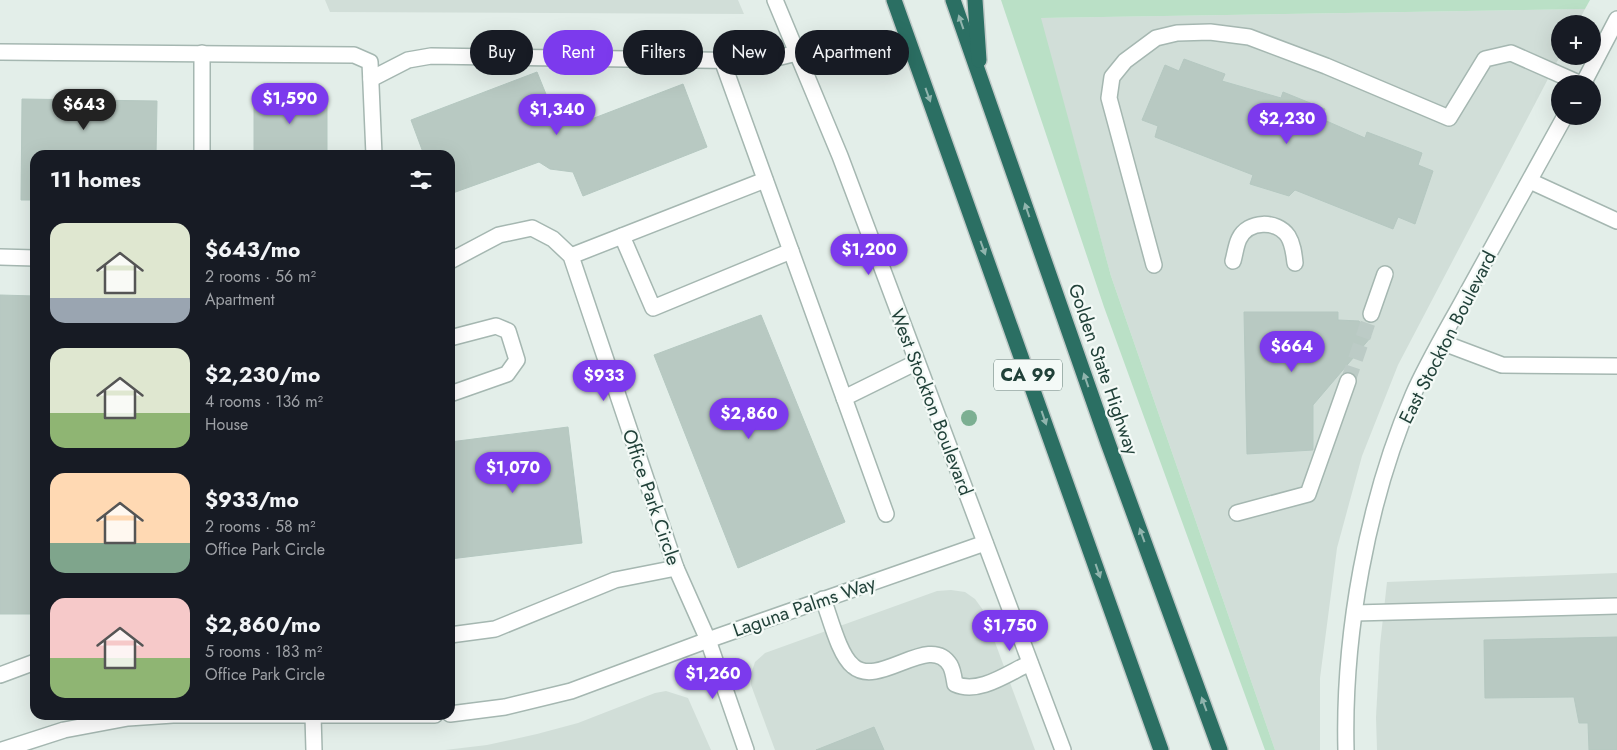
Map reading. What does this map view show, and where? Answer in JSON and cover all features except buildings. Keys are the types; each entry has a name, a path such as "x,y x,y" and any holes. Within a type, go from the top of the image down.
{"highway":[{"name":"CA 99","path":"894,0 1160,750"},
{"name":"Golden State Highway","path":"953,0 1108,443 1220,750"},
{"path":"975,0 980,76"}],"street":[{"name":"West Stockton Boulevard","path":"775,0 795,48"},
{"path":"1587,75 1617,19"},
{"path":"1154,265 1110,98 1112,76 1125,61 1156,38 1177,33 1210,32 1249,37 1326,66 1449,118 1485,59 1511,53 1561,75"},
{"path":"0,52 354,55 370,62 374,150"},
{"path":"202,53 202,150"},
{"path":"371,80 408,60 432,56 713,60"},
{"path":"727,75 886,514"},
{"name":"West Stockton Boulevard","path":"806,75 840,156 1063,750"},
{"name":"East Stockton Boulevard","path":"1346,750 1348,676 1355,613 1374,514 1387,463 1414,394 1560,125"},
{"path":"571,256 765,180"},
{"path":"1530,181 1617,221"},
{"path":"1233,261 1239,238 1248,228 1262,225 1280,228 1288,236 1295,263"},
{"name":"Office Park Circle","path":"455,259 499,235 532,228 553,239 571,256 676,568 708,640 746,750"},
{"path":"622,236 653,308 791,251"},
{"path":"0,257 30,258"},
{"path":"1371,314 1385,274"},
{"path":"455,337 496,326 508,331 517,360 507,374 455,392"},
{"path":"1441,342 1502,365 1617,366"},
{"path":"844,398 917,362"},
{"path":"1237,513 1308,494 1348,381"},
{"name":"Laguna Palms Way","path":"455,713 505,707 571,691 708,640 985,543"},
{"path":"455,634 495,629 615,580 676,568"},
{"path":"823,600 846,659 854,668 868,672 884,669 922,655 933,654 943,657 950,666 955,684 964,688 976,688 1030,663"},
{"path":"1355,613 1617,606"},
{"path":"0,675 30,664"},
{"path":"2,750 64,730 117,720"},
{"path":"313,720 314,750"}],"shaded area":[{"path":"325,0 738,0 744,14 330,12"},
{"path":"1585,9 1582,15 1551,15 1551,65 1555,65 1398,365 1362,456 1337,548 1320,678 1320,750 1275,750 1111,276 1040,18"},
{"path":"1617,573 1617,750 1377,750 1376,717 1380,645 1387,582"},
{"path":"937,591 965,592 975,599 983,610 1035,750 775,750 751,685 751,674 755,662 765,653"},
{"path":"666,691 688,698 711,750 445,750 487,745 537,734 578,723 655,693"}],"green space":[{"path":"1001,0 1590,0 1585,9 1041,18 1111,276 1275,750 1265,750 1104,307"}],"tunnel":[{"path":"1348,381 1371,314"}]}
